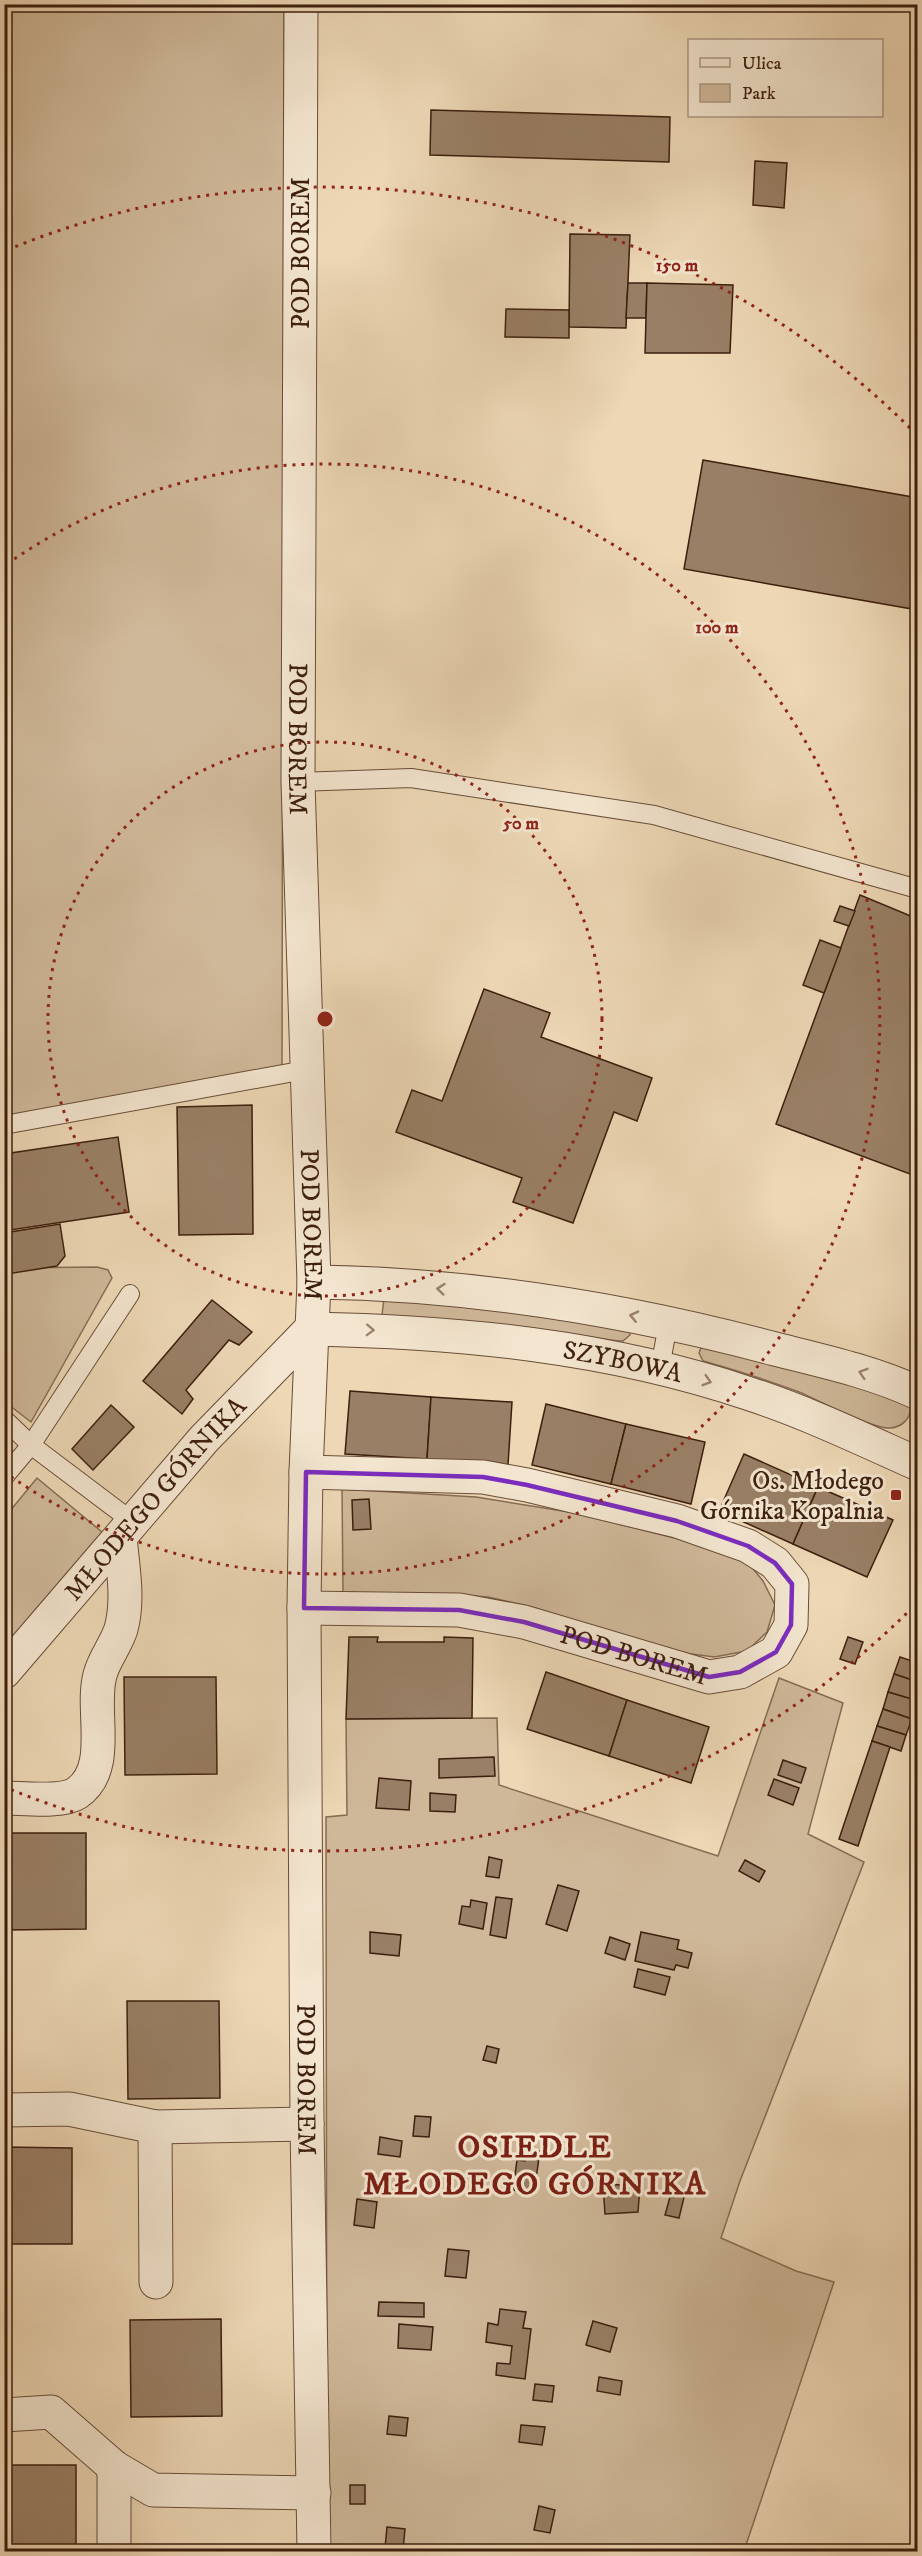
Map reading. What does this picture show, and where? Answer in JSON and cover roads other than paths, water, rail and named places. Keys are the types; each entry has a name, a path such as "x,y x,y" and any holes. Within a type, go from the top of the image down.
{"street":[{"name":"POD BOREM","path":"301,4 298,782 305,1070 314,1282 306,1472 304,1608 307,2124 314,2552"},
{"name":"SZYBOWA","path":"314,1282 376,1283 439,1288 608,1310 747,1341 824,1362 918,1393"},
{"name":"SZYBOWA","path":"311,1329 393,1331 478,1338 555,1348 660,1368 749,1393 809,1415 918,1464"},
{"name":"MŁODEGO GÓRNIKA","path":"4,1672 204,1439 311,1329"},
{"name":"POD BOREM","path":"304,1608 459,1610 524,1622 710,1677 740,1672 776,1652 791,1625 792,1584 775,1563 748,1546 677,1521 527,1485 483,1477 306,1472"},
{"path":"4,1798 50,1799 76,1794 91,1780 97,1754 100,1675 121,1630 125,1595 126,1530"},
{"path":"4,2110 69,2109 155,2127 307,2124"},
{"path":"155,2127 156,2282"},
{"path":"4,2415 51,2412 114,2467 153,2490 314,2493"},
{"path":"114,2467 114,2552"}],"lane":[{"path":"298,782 411,778 654,815 918,889"},
{"path":"4,1125 305,1070"},
{"path":"4,1477 31,1445 130,1294"},
{"path":"660,1368 668,1324"},
{"path":"4,1419 126,1530"}],"place":[{"name":"Os. Młodego Górnika Kopalnia","path":"896,1495"}],"district":[{"name":"OSIEDLE MŁODEGO GÓRNIKA","path":"535,2164"}]}
